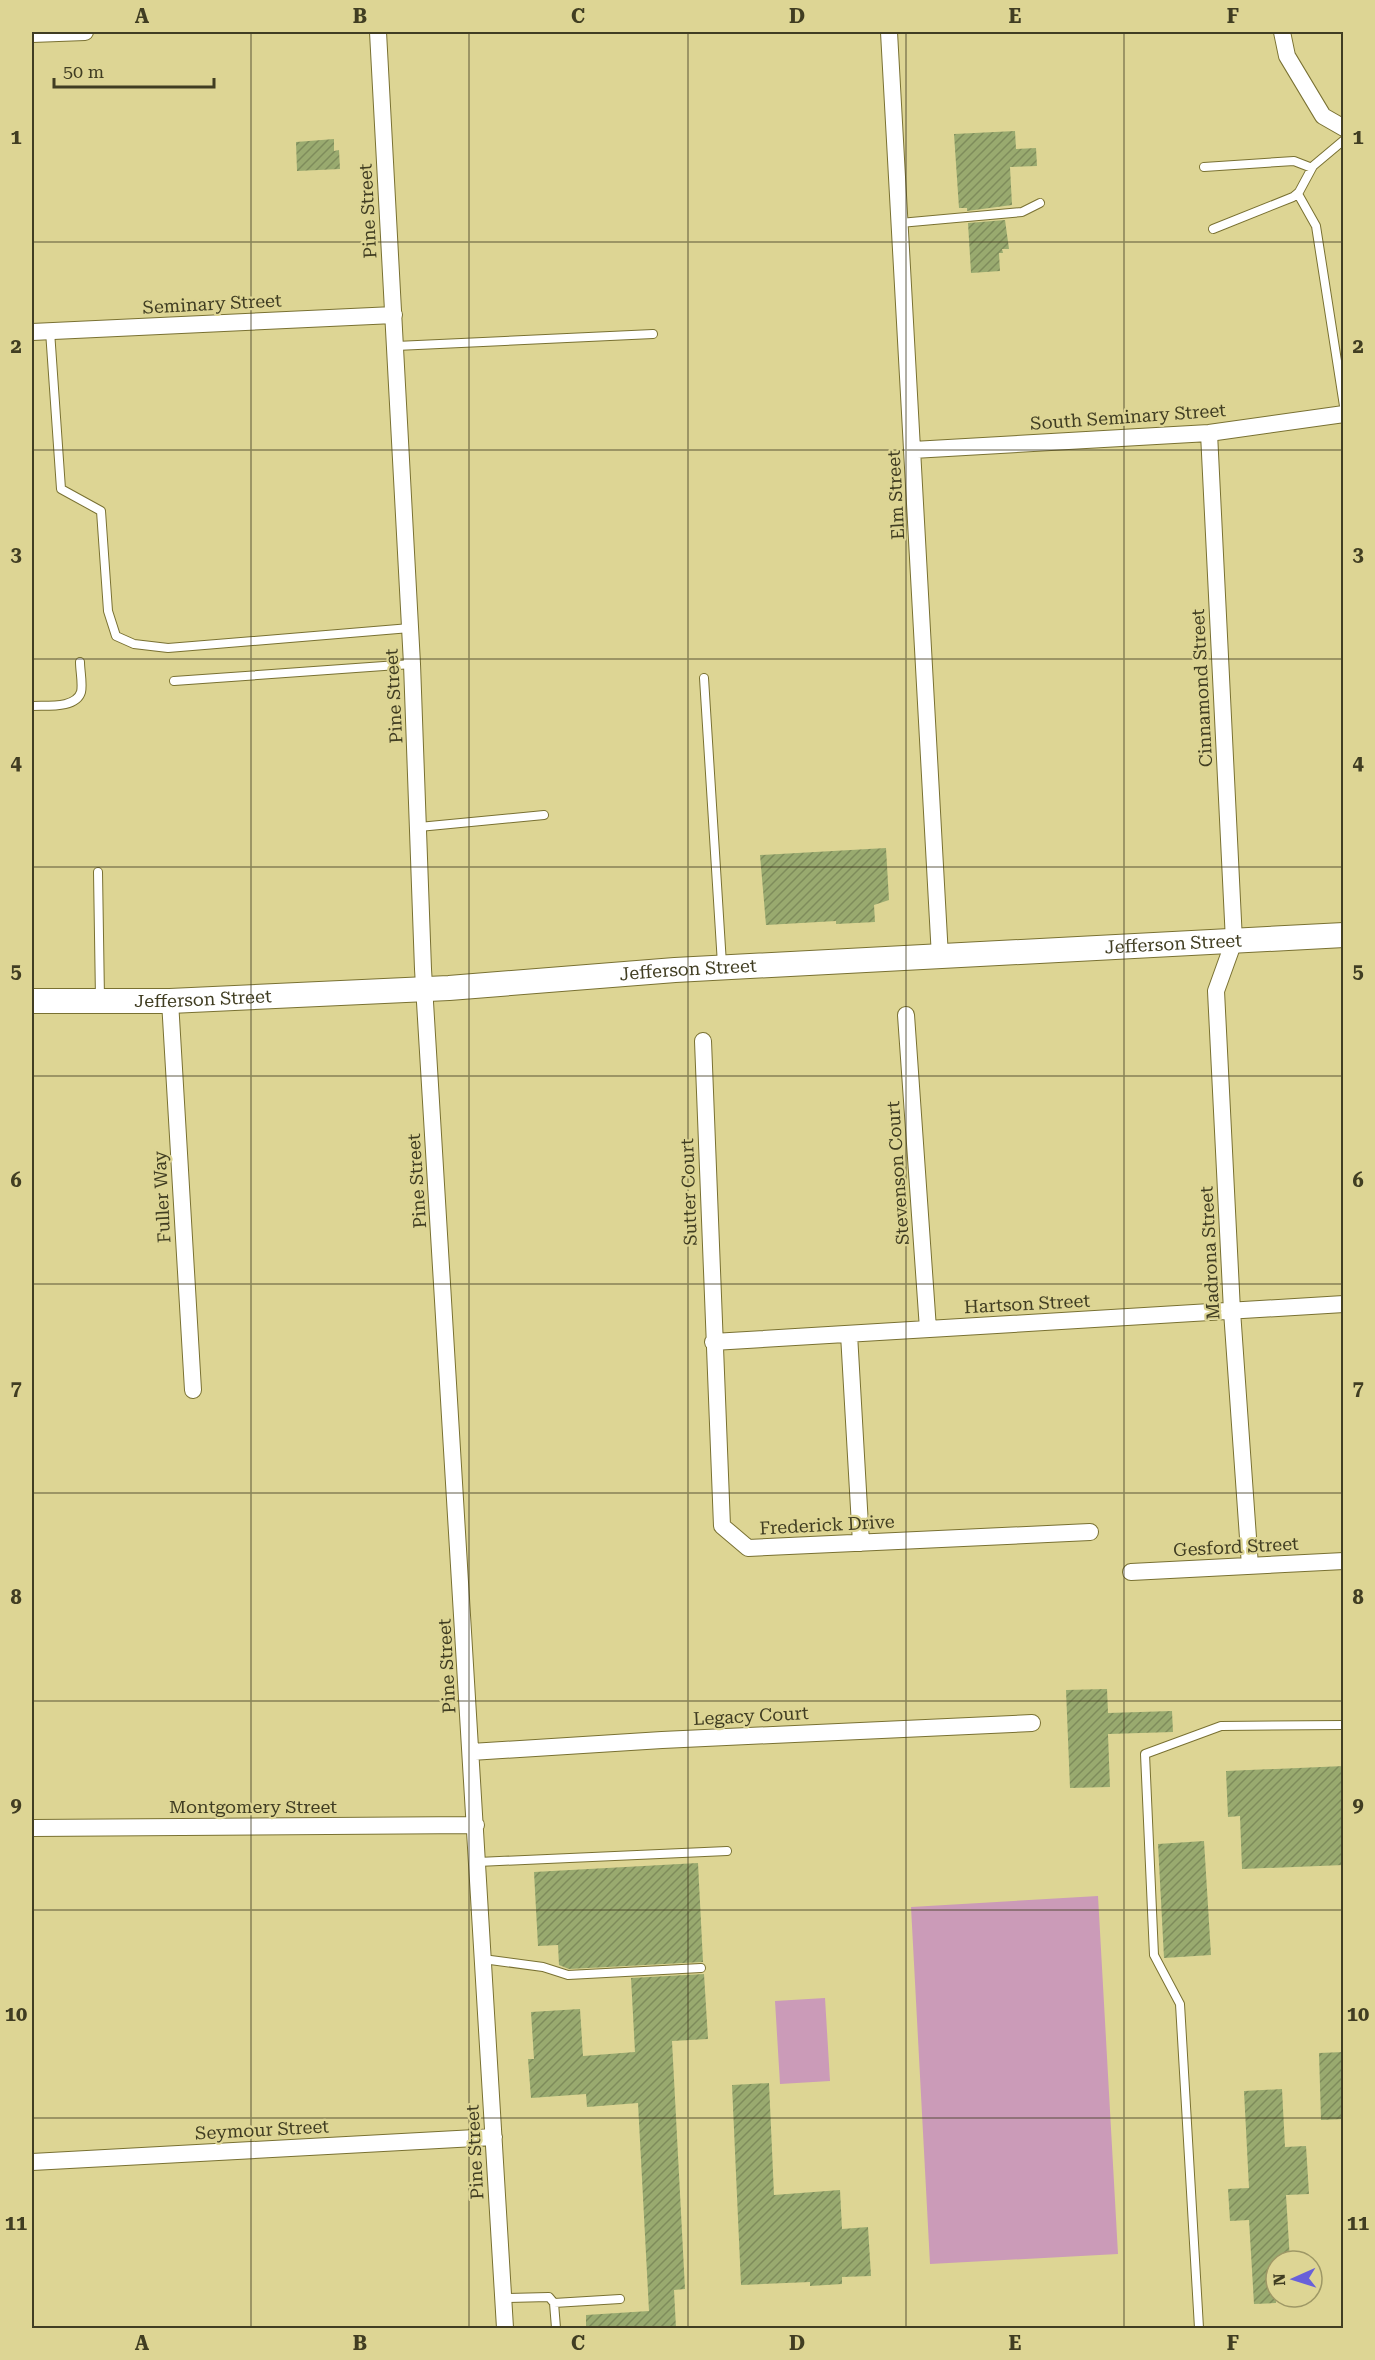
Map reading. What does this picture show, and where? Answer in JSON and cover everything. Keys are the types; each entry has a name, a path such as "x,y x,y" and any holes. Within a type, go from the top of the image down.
{"main road":[{"name":"Jefferson Street","path":"32,1001 100,1003 170,1001 425,988 722,968 1344,935"}],"street":[{"path":"32,34 85,32"},
{"name":"Pine Street","path":"378,32 412,664 425,988 505,2328"},
{"name":"Elm Street","path":"888,32 940,957"},
{"path":"1282,32 1287,56 1323,116 1344,128"},
{"name":"Seminary Street","path":"32,332 394,315"},
{"name":"South Seminary Street","path":"913,450 1209,433 1344,414"},
{"name":"Cinnamond Street","path":"1209,433 1234,940"},
{"name":"Madrona Street","path":"1234,940 1216,992 1233,1311 1250,1566"},
{"name":"Fuller Way","path":"170,1001 193,1390"},
{"name":"Stevenson Court","path":"906,1015 928,1329"},
{"name":"Sutter Court","path":"703,1041 713,1342"},
{"name":"Hartson Street","path":"713,1342 1344,1304"},
{"path":"849,1334 861,1543"},
{"name":"Frederick Drive","path":"713,1342 722,1526 748,1548 1090,1532"},
{"name":"Gesford Street","path":"1131,1572 1344,1561"},
{"name":"Legacy Court","path":"471,1752 662,1740 1032,1723"},
{"name":"Montgomery Street","path":"32,1828 476,1825"},
{"name":"Seymour Street","path":"32,2162 494,2136"}],"lane":[{"path":"1213,229 1298,194 1312,168 1344,140"},
{"path":"1204,167 1294,162 1312,168"},
{"path":"1298,194 1316,226 1344,406"},
{"path":"900,223 1022,212 1040,203"},
{"path":"50,331 61,489 101,511 108,610 116,636 134,644 168,648 410,628"},
{"path":"396,346 653,333"},
{"path":"32,706 68,704 76,699 81,693 80,662"},
{"path":"174,681 412,664"},
{"path":"704,678 722,968"},
{"path":"419,827 544,815"},
{"path":"98,872 100,1003"},
{"path":"1199,2328 1180,2004 1154,1955 1145,1754 1221,1726 1344,1725"},
{"path":"478,1862 727,1851"},
{"path":"483,1959 543,1967 568,1975 701,1968"},
{"path":"503,2298 549,2297 554,2303 556,2328"},
{"path":"554,2303 620,2299"}],"shaded area":[{"path":"1098,1896 1118,2254 930,2264 911,1907"},
{"path":"825,1998 830,2081 780,2084 775,2001"}],"building":[{"path":"1015,131 1016,149 1036,148 1037,166 1010,167 1012,205 967,211 967,208 959,208 954,134"},
{"path":"334,139 334,151 339,150 340,169 297,171 296,142"},
{"path":"1005,220 1009,249 1002,249 1003,253 999,253 1000,271 971,273 968,223"},
{"path":"886,848 889,900 874,905 875,922 836,924 836,921 766,925 760,855"},
{"path":"1107,1689 1108,1713 1172,1711 1173,1732 1108,1734 1110,1787 1070,1788 1066,1690"},
{"path":"1344,1766 1344,1865 1242,1869 1240,1816 1228,1817 1226,1771"},
{"path":"1204,1841 1211,1955 1164,1958 1158,1844"},
{"path":"698,1863 703,1962 569,1969 559,1965 558,1945 538,1946 534,1872"},
{"path":"704,1974 708,2039 672,2041 685,2289 674,2290 676,2328 586,2328 586,2315 649,2311 638,2103 587,2107 586,2094 531,2098 528,2059 534,2059 531,2012 580,2009 583,2056 635,2052 631,1978"},
{"path":"1344,2052 1344,2119 1321,2120 1319,2053"},
{"path":"769,2083 774,2195 840,2190 842,2229 868,2227 871,2276 842,2277 842,2284 810,2286 810,2282 741,2285 732,2085"},
{"path":"1282,2089 1285,2147 1306,2146 1309,2194 1286,2195 1289,2249 1264,2249 1264,2304 1254,2304 1249,2220 1230,2221 1228,2189 1249,2188 1244,2091"}]}
